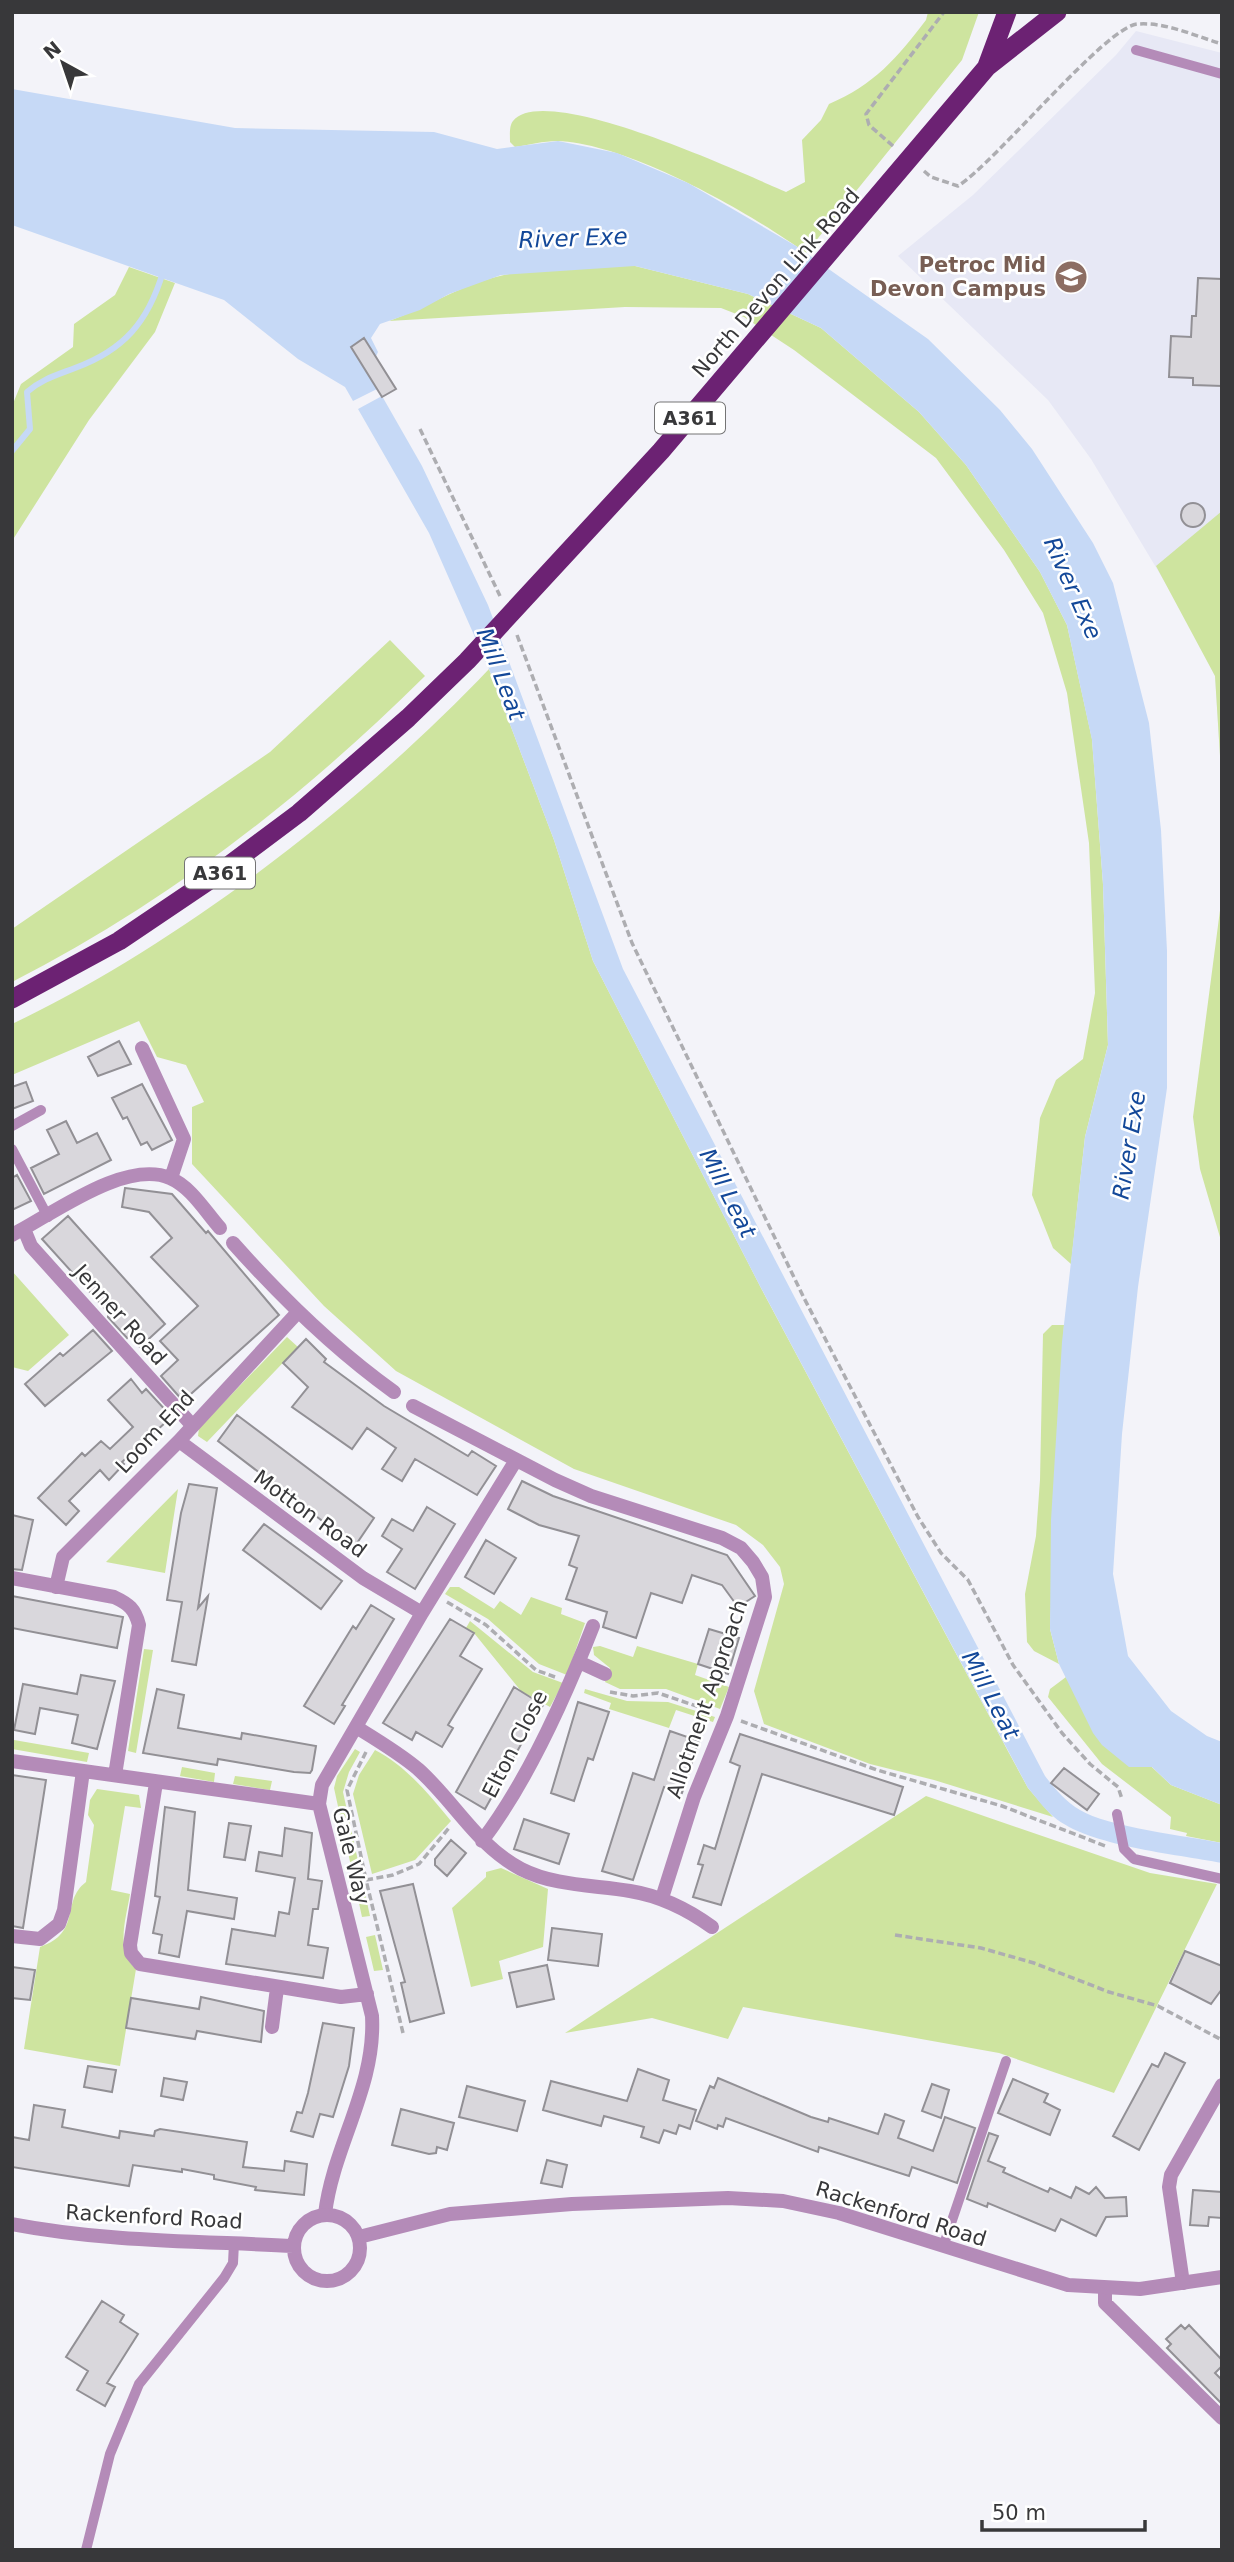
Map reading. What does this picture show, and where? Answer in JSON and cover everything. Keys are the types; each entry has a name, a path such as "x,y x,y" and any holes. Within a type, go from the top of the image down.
{"highway":[{"name":"North Devon Link Road","path":"987,67 1007,12"},
{"name":"North Devon Link Road","path":"12,999 119,941 208,881 299,813 408,718 467,661 661,451 987,67 1057,12"}],"street":[{"path":"142,1048 177,1118 184,1139 171,1178"},
{"path":"18,1232 111,1182 137,1173 171,1178 185,1187 220,1228"},
{"name":"Jenner Road","path":"18,1232 191,1424"},
{"path":"233,1243 298,1312 337,1348 394,1392"},
{"name":"Loom End","path":"56,1587 63,1557 178,1441 298,1312"},
{"name":"Allotment Approach","path":"413,1406 592,1496 722,1538 741,1548 754,1562 762,1577 765,1597 727,1716 694,1797 662,1898"},
{"name":"Motton Road","path":"178,1441 353,1571 422,1613"},
{"path":"319,1804 322,1785 422,1613 516,1460"},
{"path":"12,1578 114,1597 127,1603 136,1613 139,1625 115,1775"},
{"name":"Elton Close","path":"482,1841 502,1815 579,1662 593,1626"},
{"path":"579,1662 605,1674"},
{"path":"356,1727 418,1769 482,1841 523,1870 566,1883 662,1898 688,1910 712,1927"},
{"name":"Gale Way","path":"12,1761 319,1804 367,1994 373,2036 367,2073 333,2172 325,2214"},
{"path":"12,1936 40,1939 59,1924 64,1910 83,1771"},
{"path":"156,1783 131,1937 131,1953 141,1964 341,1997 367,1994"},
{"path":"272,2027 277,1988"},
{"path":"1183,2283 1168,2187 1171,2175 1222,2085"},
{"name":"Rackenford Road","path":"359,2237 450,2214 572,2204 728,2198 783,2201 839,2213 1068,2285 1140,2289 1222,2277"},
{"path":"325,2214 348,2221 359,2237 360,2251 354,2267 340,2278 324,2281 302,2269 294,2246 298,2231 306,2222 325,2214"},
{"name":"Rackenford Road","path":"12,2224 56,2232 146,2241 294,2246"},
{"path":"1105,2289 1105,2303 1222,2418"}],"lane":[{"path":"1136,50 1222,74"},
{"path":"12,1126 41,1110"},
{"path":"12,1149 48,1217"},
{"path":"1116,1814 1124,1846 1134,1859 1222,1879"},
{"path":"943,2247 1006,2061"},
{"path":"86,2550 110,2454 139,2384 224,2278 233,2263 234,2243"}],"path":[{"path":"902,153 869,125 866,114 944,12"},
{"path":"922,169 931,177 958,186 977,174 1059,87 1135,23 1170,27 1222,44"},
{"path":"420,429 503,602"},
{"path":"514,627 632,943 804,1298 918,1517 941,1552 968,1580 1013,1665 1090,1765 1118,1787 1122,1800 1116,1814"},
{"path":"727,1716 877,1769 1002,1806 1108,1847 1124,1846"},
{"path":"374,1738 355,1770 347,1790 403,2033"},
{"path":"366,1880 393,1875 419,1864 459,1817"},
{"path":"895,1935 981,1948 1034,1963 1109,1992 1158,2006 1222,2039"}],"shaded area":[{"name":"Petroc Mid Devon Campus","path":"1136,31 1222,53 1222,788 1215,676 1187,619 1091,459 1048,400 898,256 973,195 1116,55"}],"green space":[{"path":"928,12 979,12 962,60 806,253 753,218 687,182 618,154 586,145 557,141 515,147 510,142 513,121 532,112 563,113 602,121 646,135 786,192 805,182 802,140 821,120 829,104 859,88 884,69 926,20"},
{"path":"635,266 748,294 821,328 919,412 966,465 1040,572 1067,625 1092,739 1103,884 1108,1045 1085,1137 1071,1264 1053,1248 1032,1195 1040,1118 1056,1080 1083,1059 1095,993 1089,843 1067,693 1043,613 1004,550 936,458 794,350 744,317 721,308 625,307 389,321 472,285 500,276 550,268"},
{"path":"129,267 175,283 155,332 89,420 12,541 12,406 21,384 73,347 74,324 115,295"},
{"path":"1222,511 1222,788 1215,676 1156,566"},
{"path":"390,640 425,676 379,721 281,805 178,883 69,951 12,982 12,929 270,752"},
{"path":"489,669 554,840 593,961 761,1288 1009,1753 1028,1788 1053,1817 934,1780 870,1764 764,1724 754,1691 784,1584 780,1567 763,1545 736,1525 574,1469 396,1371 324,1306 192,1164 192,1107 204,1102 186,1065 157,1057 139,1021 12,1075 12,1024 139,954 266,867 384,770"},
{"path":"1222,895 1222,1244 1200,1169 1193,1117"},
{"path":"12,1271 69,1335 28,1371 12,1367"},
{"path":"1052,1325 1064,1325 1050,1629 1059,1664 1034,1651 1027,1642 1025,1594 1036,1536 1040,1480 1043,1334"},
{"path":"287,1337 298,1347 207,1442 198,1436 199,1428"},
{"path":"178,1489 165,1573 106,1562"},
{"path":"450,1587 459,1587 494,1609 500,1601 521,1615 531,1597 562,1608 561,1614 585,1623 567,1675 539,1664 488,1619 445,1594"},
{"path":"470,1621 533,1672 563,1683 550,1707 521,1691 474,1633 466,1628"},
{"path":"600,1646 633,1657 637,1646 698,1664 695,1675 729,1687 720,1709 666,1689 620,1689 605,1682 610,1668 594,1655 593,1647"},
{"path":"144,1649 153,1650 136,1753 128,1751"},
{"path":"1066,1677 1077,1697 1171,1785 1222,1805 1222,1843 1186,1836 1187,1833 1170,1829 1171,1817 1102,1764 1048,1697 1050,1689"},
{"path":"585,1689 627,1701 668,1702 715,1717 713,1722 676,1710 669,1728 609,1709 611,1703 584,1693"},
{"path":"14,1740 89,1753 87,1762 12,1749"},
{"path":"355,1749 360,1752 349,1772 343,1792 370,1916 362,1917 334,1788 337,1776"},
{"path":"375,1750 407,1772 451,1821 415,1860 372,1874 353,1794 359,1775"},
{"path":"182,1767 215,1773 214,1782 180,1776"},
{"path":"235,1776 272,1781 270,1790 233,1784"},
{"path":"97,1789 139,1795 141,1808 125,1806 111,1890 130,1894 124,1944 136,1969 120,2066 24,2049 40,1947 62,1933 67,1925 74,1898 86,1882 94,1825 88,1815 90,1800"},
{"path":"926,1796 1150,1873 1217,1884 1114,2093 999,2053 743,2007 728,2039 652,2018 565,2033"},
{"path":"501,1868 548,1889 543,1947 499,1961 503,1979 471,1987 452,1908 486,1877 486,1872"},
{"path":"375,1935 383,1970 374,1971 366,1937"}],"water":[{"name":"River Exe","path":"12,89 235,128 434,132 497,149 558,141 617,153 688,183 796,246 928,339 1000,410 1032,449 1093,543 1113,583 1149,723 1161,830 1167,951 1167,1088 1138,1287 1122,1434 1113,1574 1128,1656 1171,1711 1207,1736 1222,1742 1222,1805 1171,1785 1152,1767 1129,1767 1102,1745 1093,1733 1059,1664 1050,1629 1051,1520 1062,1342 1085,1137 1108,1045 1103,884 1092,740 1067,625 1040,572 966,465 919,412 821,328 748,294 635,266 501,275 380,324 371,338 378,352 368,374 377,389 353,401 345,387 298,359 224,300 12,225"},
{"name":"Mill Leat","path":"382,396 422,466 488,605 623,969 1045,1776 1070,1803 1092,1816 1128,1826 1222,1843 1222,1863 1110,1842 1088,1835 1054,1817 1028,1788 761,1288 593,961 554,840 489,669 429,533 358,409"}],"building":[{"path":"1198,278 1222,279 1222,386 1193,385 1193,378 1169,377 1171,336 1191,337 1192,316 1196,316"},
{"path":"364,338 396,389 382,397 351,347"},
{"path":"1193,503 1202,506 1205,515 1202,524 1193,527 1184,524 1181,515 1184,506"},
{"path":"119,1041 131,1064 98,1076 88,1057"},
{"path":"26,1082 33,1101 12,1109 12,1087"},
{"path":"142,1084 172,1140 152,1150 147,1142 141,1145 127,1117 123,1119 112,1098"},
{"path":"66,1121 77,1143 97,1133 111,1160 44,1194 31,1168 59,1154 47,1130"},
{"path":"17,1175 31,1201 12,1210 12,1178"},
{"path":"125,1188 172,1194 206,1233 208,1231 279,1315 183,1401 161,1376 178,1360 160,1341 198,1306 151,1257 172,1238 149,1212 122,1207"},
{"path":"68,1216 165,1324 140,1347 129,1335 127,1338 108,1317 108,1312 42,1239"},
{"path":"93,1330 112,1351 45,1406 25,1384 60,1353 63,1356"},
{"path":"306,1339 326,1359 324,1362 384,1406 468,1456 472,1451 496,1466 477,1495 415,1459 402,1481 382,1469 396,1448 367,1428 352,1449 292,1407 308,1387 283,1363"},
{"path":"131,1379 142,1393 146,1389 169,1414 165,1418 167,1421 122,1462 124,1464 109,1480 100,1470 69,1501 79,1511 66,1525 38,1498 82,1453 85,1456 101,1441 110,1449 133,1427 108,1400"},
{"path":"237,1415 374,1518 355,1546 218,1441"},
{"path":"522,1481 553,1496 727,1555 755,1596 738,1607 722,1585 692,1575 682,1603 651,1593 636,1638 603,1627 607,1612 566,1599 577,1568 569,1565 579,1536 539,1525 508,1509"},
{"path":"189,1484 217,1488 198,1608 208,1596 196,1665 172,1661 182,1602 167,1600 181,1513"},
{"path":"427,1507 455,1524 415,1589 387,1572 402,1549 382,1536 392,1519 413,1531"},
{"path":"12,1515 33,1520 22,1570 12,1569"},
{"path":"264,1524 342,1581 321,1609 243,1550"},
{"path":"486,1540 516,1558 494,1594 465,1577"},
{"path":"12,1596 123,1617 117,1648 12,1628"},
{"path":"371,1605 394,1619 342,1705 345,1706 334,1724 304,1706 353,1626 356,1629"},
{"path":"450,1619 474,1633 460,1656 482,1669 448,1725 453,1728 442,1747 416,1732 412,1740 383,1723"},
{"path":"709,1629 739,1638 728,1674 698,1664"},
{"path":"81,1675 115,1681 97,1749 72,1743 78,1715 40,1708 35,1734 14,1730 23,1684 77,1694"},
{"path":"514,1687 543,1705 485,1809 456,1792"},
{"path":"157,1689 184,1695 178,1728 241,1739 242,1733 316,1746 312,1770 310,1773 294,1772 218,1759 217,1765 143,1753"},
{"path":"578,1702 609,1712 593,1760 588,1758 574,1801 551,1793"},
{"path":"670,1731 699,1741 682,1793 664,1787 633,1880 602,1871 633,1773 654,1780"},
{"path":"740,1734 903,1787 894,1815 762,1774 721,1905 693,1897 703,1865 698,1864 704,1845 715,1849 740,1766 730,1762"},
{"path":"1064,1768 1099,1794 1087,1810 1051,1783"},
{"path":"12,1775 46,1780 23,1928 12,1926"},
{"path":"165,1807 195,1812 188,1890 237,1898 234,1919 187,1911 179,1957 159,1953 162,1935 153,1933 160,1897 155,1896"},
{"path":"524,1819 569,1834 559,1864 514,1849"},
{"path":"229,1823 251,1826 245,1860 224,1857"},
{"path":"285,1828 312,1833 308,1879 322,1881 318,1909 313,1909 308,1945 328,1948 323,1978 226,1964 232,1929 275,1936 279,1912 289,1914 295,1878 256,1871 259,1852 282,1856"},
{"path":"451,1840 466,1853 447,1876 435,1865 435,1859"},
{"path":"413,1884 444,2013 410,2022 401,1983 405,1982 380,1891"},
{"path":"552,1928 602,1934 598,1966 548,1960"},
{"path":"1185,1951 1222,1966 1222,1989 1211,2004 1170,1983"},
{"path":"547,1965 554,1999 517,2007 509,1973"},
{"path":"12,1967 35,1970 30,2000 12,1998"},
{"path":"201,1997 264,2011 261,2042 197,2031 195,2039 126,2028 131,1998 199,2009"},
{"path":"323,2023 354,2028 349,2066 333,2117 320,2114 313,2137 291,2131 297,2112 302,2113 308,2093"},
{"path":"1165,2053 1185,2063 1139,2150 1113,2136 1152,2064 1158,2067"},
{"path":"88,2066 116,2070 112,2092 84,2087"},
{"path":"638,2069 669,2080 663,2100 696,2110 690,2129 679,2125 676,2134 664,2130 659,2143 641,2137 644,2127 604,2116 601,2126 543,2110 551,2081 627,2101"},
{"path":"164,2078 187,2082 183,2100 161,2096"},
{"path":"718,2078 811,2117 828,2122 829,2118 878,2134 885,2114 904,2121 898,2138 933,2151 945,2117 975,2128 957,2183 912,2167 909,2176 819,2147 818,2152 726,2118 723,2127 718,2125 717,2129 696,2121 710,2086 714,2088"},
{"path":"1013,2079 1048,2094 1044,2102 1060,2110 1050,2135 998,2113"},
{"path":"932,2084 949,2090 941,2118 922,2111"},
{"path":"467,2086 525,2101 517,2131 459,2117"},
{"path":"34,2105 65,2110 62,2127 119,2138 120,2131 154,2136 155,2131 160,2129 247,2142 243,2167 284,2171 285,2161 307,2164 304,2195 255,2190 256,2187 214,2179 214,2175 182,2169 182,2172 133,2165 129,2186 12,2167 12,2137 29,2140"},
{"path":"401,2109 454,2123 447,2150 437,2147 436,2153 429,2154 392,2145"},
{"path":"989,2133 998,2136 988,2161 1005,2168 1003,2172 1048,2192 1050,2188 1071,2198 1076,2187 1089,2194 1096,2187 1105,2198 1126,2197 1127,2216 1106,2217 1096,2236 1061,2219 1055,2231 988,2203 987,2207 967,2199"},
{"path":"547,2160 567,2165 562,2187 541,2183"},
{"path":"1193,2190 1222,2192 1222,2218 1209,2217 1208,2226 1190,2225"},
{"path":"102,2301 124,2315 120,2322 138,2334 107,2383 115,2387 105,2406 77,2390 88,2371 66,2357"},
{"path":"1181,2325 1185,2329 1189,2325 1222,2360 1222,2366 1215,2373 1222,2380 1222,2404 1167,2348 1171,2344 1166,2339"}],"waterway":[{"path":"12,451 30,429 27,392 44,381 92,361 120,343 132,332 150,306 163,272"}],"place":[{"name":"Petroc Mid Devon Campus","path":"1071,277"}]}
